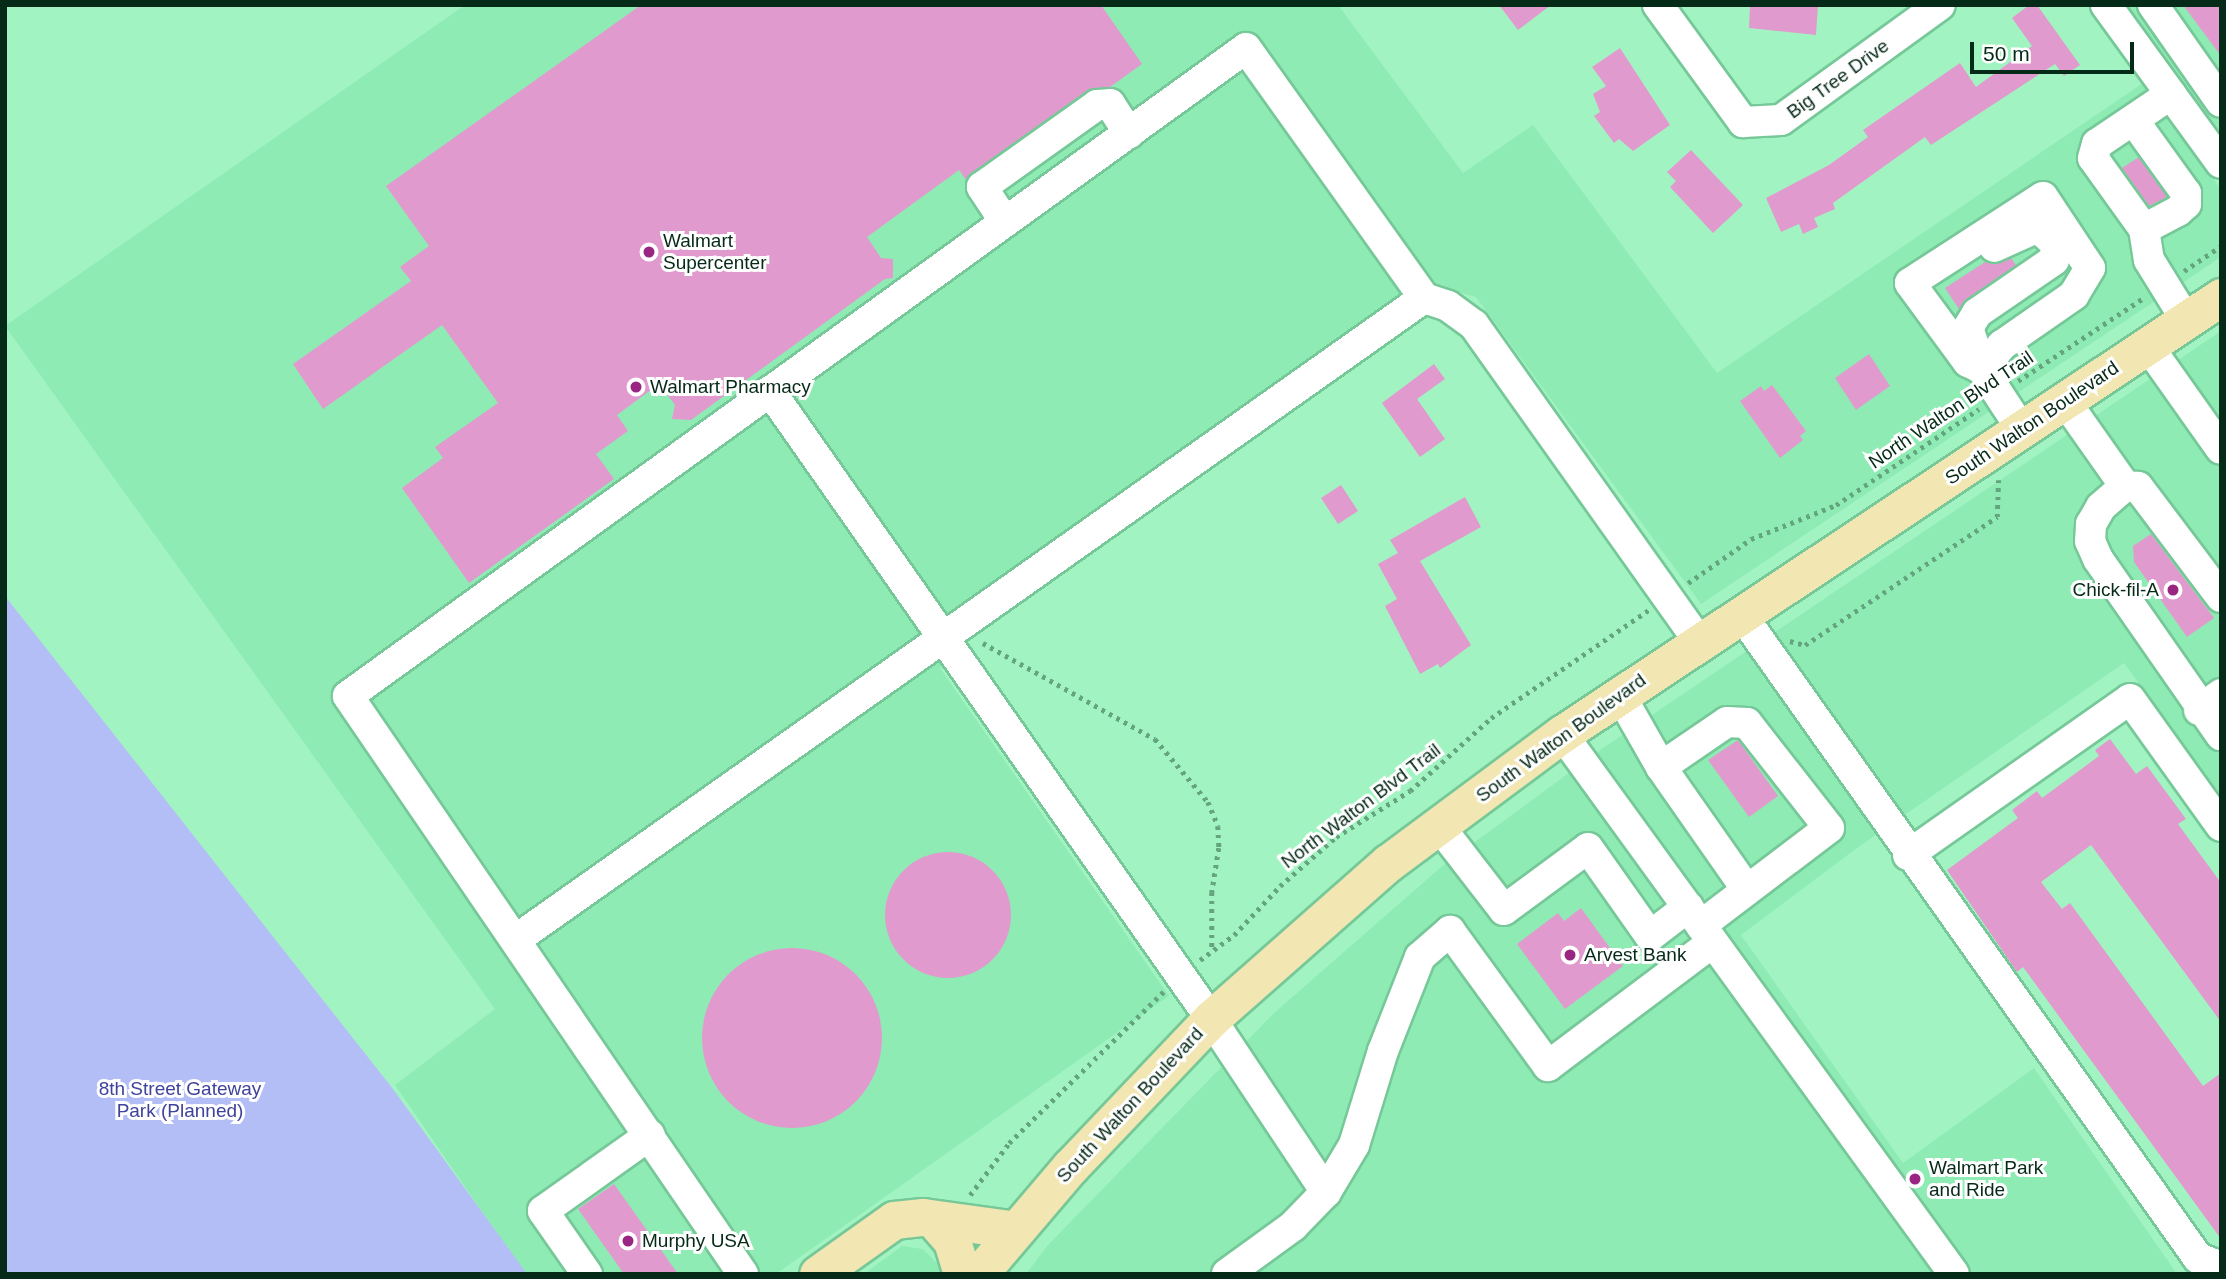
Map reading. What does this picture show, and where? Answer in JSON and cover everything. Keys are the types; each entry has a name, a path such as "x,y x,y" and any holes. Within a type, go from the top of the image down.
{"main road":[{"name":"South Walton Boulevard","path":"979,1274 1015,1230 1211,1019 1388,863 1562,734 2221,297"},
{"path":"818,1274 894,1220 933,1219 1015,1230"},
{"path":"933,1219 952,1241 962,1274"}],"street":[{"name":"Big Tree Drive","path":"1658,5 1743,122 1781,120 1940,5"},
{"path":"2106,5 2171,94 2210,126 2221,163"},
{"path":"2152,5 2221,102"},
{"path":"743,1274 650,1135 571,1026 518,938 348,696 1246,48 1424,298 1448,306 1474,325 1699,642"},
{"path":"2171,94 2097,144 2093,158 2144,229 2149,260 2186,320"},
{"path":"1004,222 982,187 1097,105 1110,104 1129,133"},
{"path":"2134,121 2186,193 2186,204 2179,211 2144,229"},
{"path":"2043,197 2090,268 2074,295 2002,345 1982,369 1968,362 1910,283 2043,197"},
{"path":"1930,310 1941,283 2006,239 2038,227 2057,245 2054,260 1977,313 1968,328 1982,369 2022,430"},
{"path":"518,938 1424,298"},
{"path":"2148,346 2211,416 2221,449"},
{"path":"770,391 1211,1019 1326,1192"},
{"path":"2065,401 2125,486"},
{"path":"2221,597 2138,487 2125,486 2101,507 2091,524 2090,541 2210,702 2221,735"},
{"path":"1741,614 1908,855 2198,1258 2221,1267"},
{"path":"1620,695 1661,767 1747,890"},
{"path":"1908,855 2130,699 2221,826"},
{"path":"1227,1274 1293,1226 1326,1192 1354,1146 1383,1051 1420,957 1450,931 1548,1066 1701,924 1829,828 1747,723 1727,722 1661,767"},
{"path":"1562,734 1954,1274"},
{"path":"1439,826 1503,910 1588,848 1650,936 1701,924"},
{"path":"587,1274 543,1211 650,1135"}],"path":[{"name":"North Walton Blvd Trail","path":"1689,583 1751,539 1836,505 2221,246"},
{"path":"1783,639 1805,645 1997,517 1998,480"},
{"name":"North Walton Blvd Trail","path":"1202,959 1234,935 1271,895 1336,838 1410,791 1491,719 1648,611"},
{"path":"984,643 1139,727 1172,755 1208,802 1218,826 1219,848 1212,892 1212,950"},
{"path":"970,1195 1009,1143 1163,991"}],"shaded area":[{"path":"465,5 1338,5 1463,173 1533,125 1717,373 2143,83 2221,189 2221,257 1701,604 1476,297 1436,286 1412,319 1023,591 940,668 1169,996 776,1274 525,1274 395,1085 495,1009 5,326"},
{"path":"2117,5 2221,5 2221,147"},
{"path":"2221,331 2221,798 2124,663 1857,848 1741,935 1903,1163 2034,1068 2177,1274 1026,1274 1048,1245 1274,1013 1441,867 1603,748"},
{"path":"902,1246 923,1249 944,1270 941,1274 864,1274"}],"green space":[{"name":"8th Street Gateway Park (Planned)","path":"5,596 393,1089 527,1274 5,1274"}],"building":[{"name":"Walmart Supercenter","path":"641,5 1101,5 1142,64 1110,87 1087,91 966,180 959,170 867,237 881,258 893,259 893,278 885,279 691,420 672,419 675,405 659,384 617,415 628,431 596,454 614,479 469,583 402,488 443,458 435,447 498,403 442,325 323,409 293,364 411,281 400,267 429,246 386,186"},
{"path":"1499,5 1551,5 1518,30"},
{"path":"1750,5 1818,5 1816,35 1749,28"},
{"path":"2029,5 2037,5 2080,65 2064,76 2055,64 1931,145 1925,137 1833,203 1835,209 1814,218 1818,227 1803,234 1799,224 1781,232 1766,198 1829,165 1868,137 1863,130 1960,63 1976,87 2032,46 2012,18"},
{"path":"2183,5 2221,5 2221,56"},
{"path":"1620,48 1670,125 1633,151 1619,139 1614,143 1594,116 1600,112 1593,94 1606,86 1592,67"},
{"path":"1691,150 1743,205 1713,233 1670,187 1676,181 1667,172"},
{"path":"2139,157 2167,197 2149,206 2122,168"},
{"path":"2011,258 2016,265 1959,309 1945,288 1985,262 1993,264"},
{"path":"1869,354 1890,386 1856,410 1835,378"},
{"path":"1434,364 1445,379 1417,399 1445,439 1420,457 1382,403"},
{"path":"1772,385 1806,431 1800,436 1803,440 1780,458 1740,401 1761,386 1764,391"},
{"path":"1341,485 1358,511 1338,524 1321,498"},
{"path":"1465,497 1481,527 1420,561 1471,645 1440,668 1438,664 1420,674 1385,606 1397,599 1378,564 1398,553 1390,540"},
{"name":"Chick-fil-A","path":"2151,534 2214,618 2187,637 2134,562 2133,546"},
{"path":"2110,739 2136,774 2147,766 2186,819 2178,824 2221,883 2221,1022 2091,845 2041,882 2062,909 2070,903 2203,1086 2221,1073 2221,1239 2023,967 2017,972 1947,870 2018,818 2012,810 2037,791 2042,798 2099,756 2095,750"},
{"path":"1738,740 1778,796 1749,817 1708,760"},
{"path":"948,852 972,857 992,871 1006,891 1011,915 1006,939 992,959 972,973 948,978 924,973 904,959 890,939 885,915 890,891 904,871 924,857"},
{"name":"Arvest Bank","path":"1581,908 1623,966 1565,1009 1517,944 1558,913 1564,921"},
{"path":"792,948 810,949 827,955 856,974 875,1003 881,1020 881,1056 875,1073 856,1102 827,1121 810,1127 792,1128 774,1127 757,1121 728,1102 709,1073 703,1056 702,1038 703,1020 709,1003 728,974 757,955 774,949"},
{"name":"Murphy USA","path":"614,1184 678,1274 624,1274 578,1209"}],"place":[{"name":"Walmart Supercenter","path":"649,252"},
{"name":"Walmart Pharmacy","path":"636,387"},
{"name":"Chick-fil-A","path":"2173,590"},
{"name":"Arvest Bank","path":"1570,955"},
{"name":"Walmart Park and Ride","path":"1915,1179"},
{"name":"Murphy USA","path":"628,1241"}]}
